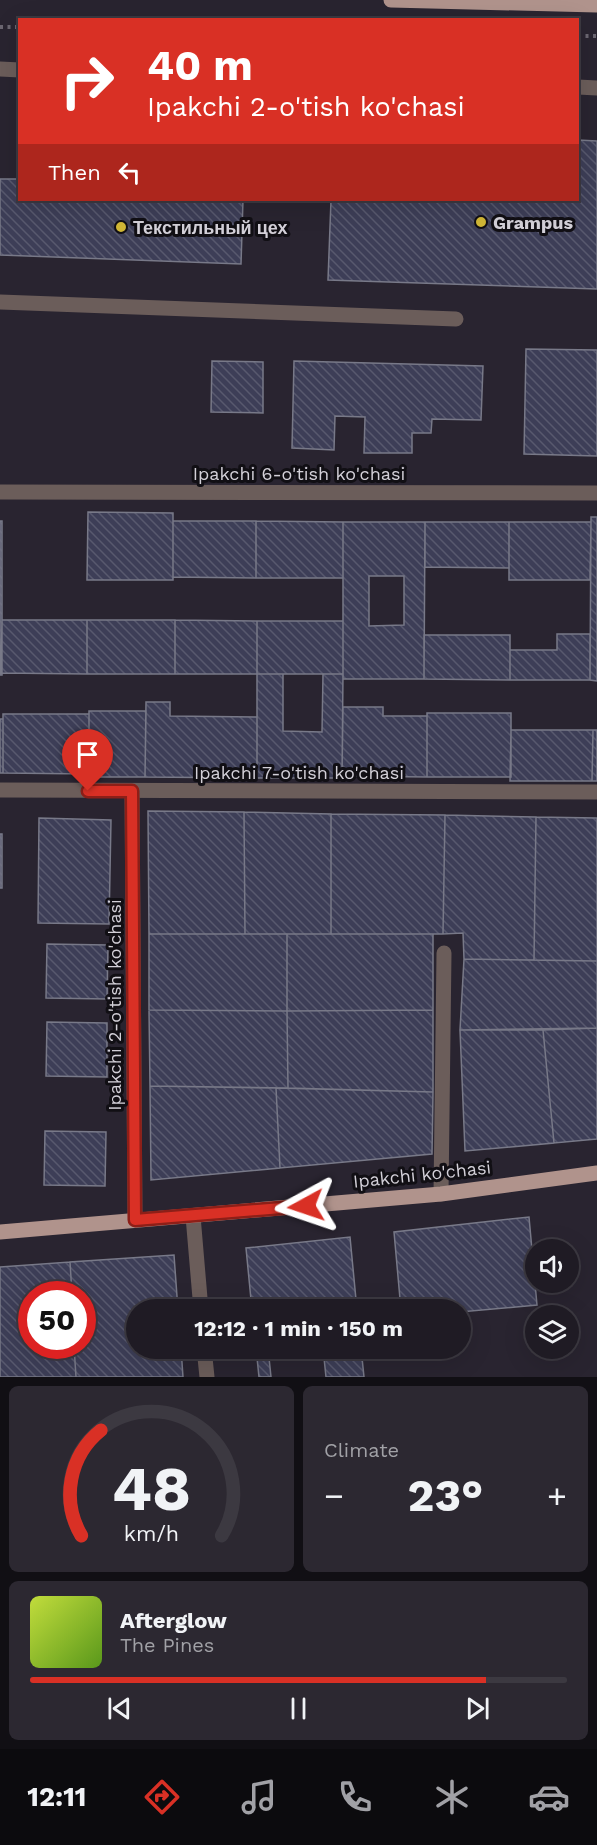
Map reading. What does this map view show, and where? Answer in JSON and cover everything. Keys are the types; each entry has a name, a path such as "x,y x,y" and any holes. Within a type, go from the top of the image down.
{"main road":[{"path":"391,0 597,5"},
{"name":"Ipakchi ko'chasi","path":"0,1232 441,1194 597,1173"}],"street":[{"path":"0,69 18,70"},
{"path":"579,87 597,88"},
{"path":"0,302 456,319"},
{"name":"Ipakchi 6-o'tish ko'chasi","path":"0,492 597,493"},
{"name":"Ipakchi 7-o'tish ko'chasi","path":"0,790 597,792"},
{"name":"Ipakchi 2-o'tish ko'chasi","path":"132,791 135,1220"},
{"path":"441,1194 444,952"},
{"path":"193,1216 200,1299"},
{"path":"205,1359 207,1377"}],"path":[{"path":"0,27 18,27"},
{"path":"579,36 597,36"}],"building":[{"path":"579,140 597,141 597,289 328,280 331,201 579,201"},
{"name":"Текстильный цех","path":"0,179 18,179 18,201 243,201 241,264 0,255"},
{"path":"526,349 597,350 597,456 524,454"},
{"path":"212,361 263,362 263,413 211,412"},
{"path":"294,361 483,366 481,420 432,419 431,433 412,433 412,453 364,453 365,417 335,416 334,450 292,448"},
{"path":"88,512 173,513 173,580 87,580"},
{"path":"591,517 597,517 597,681 590,680"},
{"path":"0,521 2,521 2,675 0,675"},
{"path":"173,521 256,521 256,578 173,577"},
{"path":"256,521 343,522 343,578 256,578"},
{"path":"343,522 425,522 424,679 343,679","holes":["369,576 404,576 404,625 369,626"]},
{"path":"425,522 509,522 509,568 425,567"},
{"path":"509,522 591,522 590,580 509,580"},
{"path":"2,620 87,620 87,674 1,673"},
{"path":"87,620 175,620 175,674 87,674"},
{"path":"175,620 257,621 257,674 175,674"},
{"path":"257,621 343,621 343,674 257,674"},
{"path":"557,634 590,634 590,680 510,680 510,650 557,650"},
{"path":"424,635 510,635 510,680 424,679"},
{"path":"257,674 283,674 283,731 322,732 323,674 343,674 342,778 257,778"},
{"path":"146,702 170,702 170,716 257,717 257,778 145,777"},
{"path":"343,707 383,707 383,716 427,716 427,777 342,776"},
{"path":"89,711 146,711 145,777 89,777"},
{"path":"427,713 511,713 511,777 427,777"},
{"path":"3,714 89,714 89,774 3,773"},
{"path":"0,719 3,719 3,773 0,773"},
{"path":"511,730 593,730 592,781 510,781"},
{"path":"593,730 597,730 597,781 592,781"},
{"path":"148,811 244,812 245,934 149,934"},
{"path":"244,812 331,814 331,934 245,934"},
{"path":"331,814 445,815 443,934 331,934"},
{"path":"445,815 536,817 534,960 464,959 463,933 443,934"},
{"path":"536,817 597,818 597,961 534,960"},
{"path":"39,818 111,820 109,924 38,923"},
{"path":"0,834 2,834 2,888 0,888"},
{"path":"149,934 287,934 287,1011 149,1010"},
{"path":"287,934 433,934 433,1010 287,1011"},
{"path":"47,944 108,945 107,999 46,998"},
{"path":"464,959 597,961 597,1028 460,1030"},
{"path":"149,1010 287,1011 288,1088 150,1086"},
{"path":"433,1010 433,1092 288,1088 287,1011"},
{"path":"47,1022 107,1023 107,1077 46,1076"},
{"path":"597,1028 597,1139 554,1143 543,1030"},
{"path":"460,1030 543,1030 554,1143 465,1151"},
{"path":"150,1086 276,1088 280,1168 151,1180"},
{"path":"276,1088 433,1092 432,1154 280,1168"},
{"path":"45,1131 106,1132 105,1186 44,1185"},
{"path":"529,1217 531,1239 525,1239 525,1293 536,1293 537,1305 471,1311 471,1299 400,1299 394,1232"},
{"path":"350,1237 356,1299 251,1299 246,1248"},
{"path":"174,1255 177,1299 126,1299 126,1359 182,1359 183,1377 76,1377 75,1359 96,1359 96,1281 71,1281 70,1262"},
{"path":"70,1262 71,1281 18,1281 18,1359 75,1359 76,1377 0,1377 0,1267"},
{"path":"257,1359 269,1359 271,1377 259,1377"},
{"path":"324,1359 362,1359 364,1377 326,1377"}],"place":[{"name":"Grampus","path":"481,222"},
{"name":"Текстильный цех","path":"121,227"}],"route":[{"path":"88,791 132,791 135,1220 306,1206"}]}
